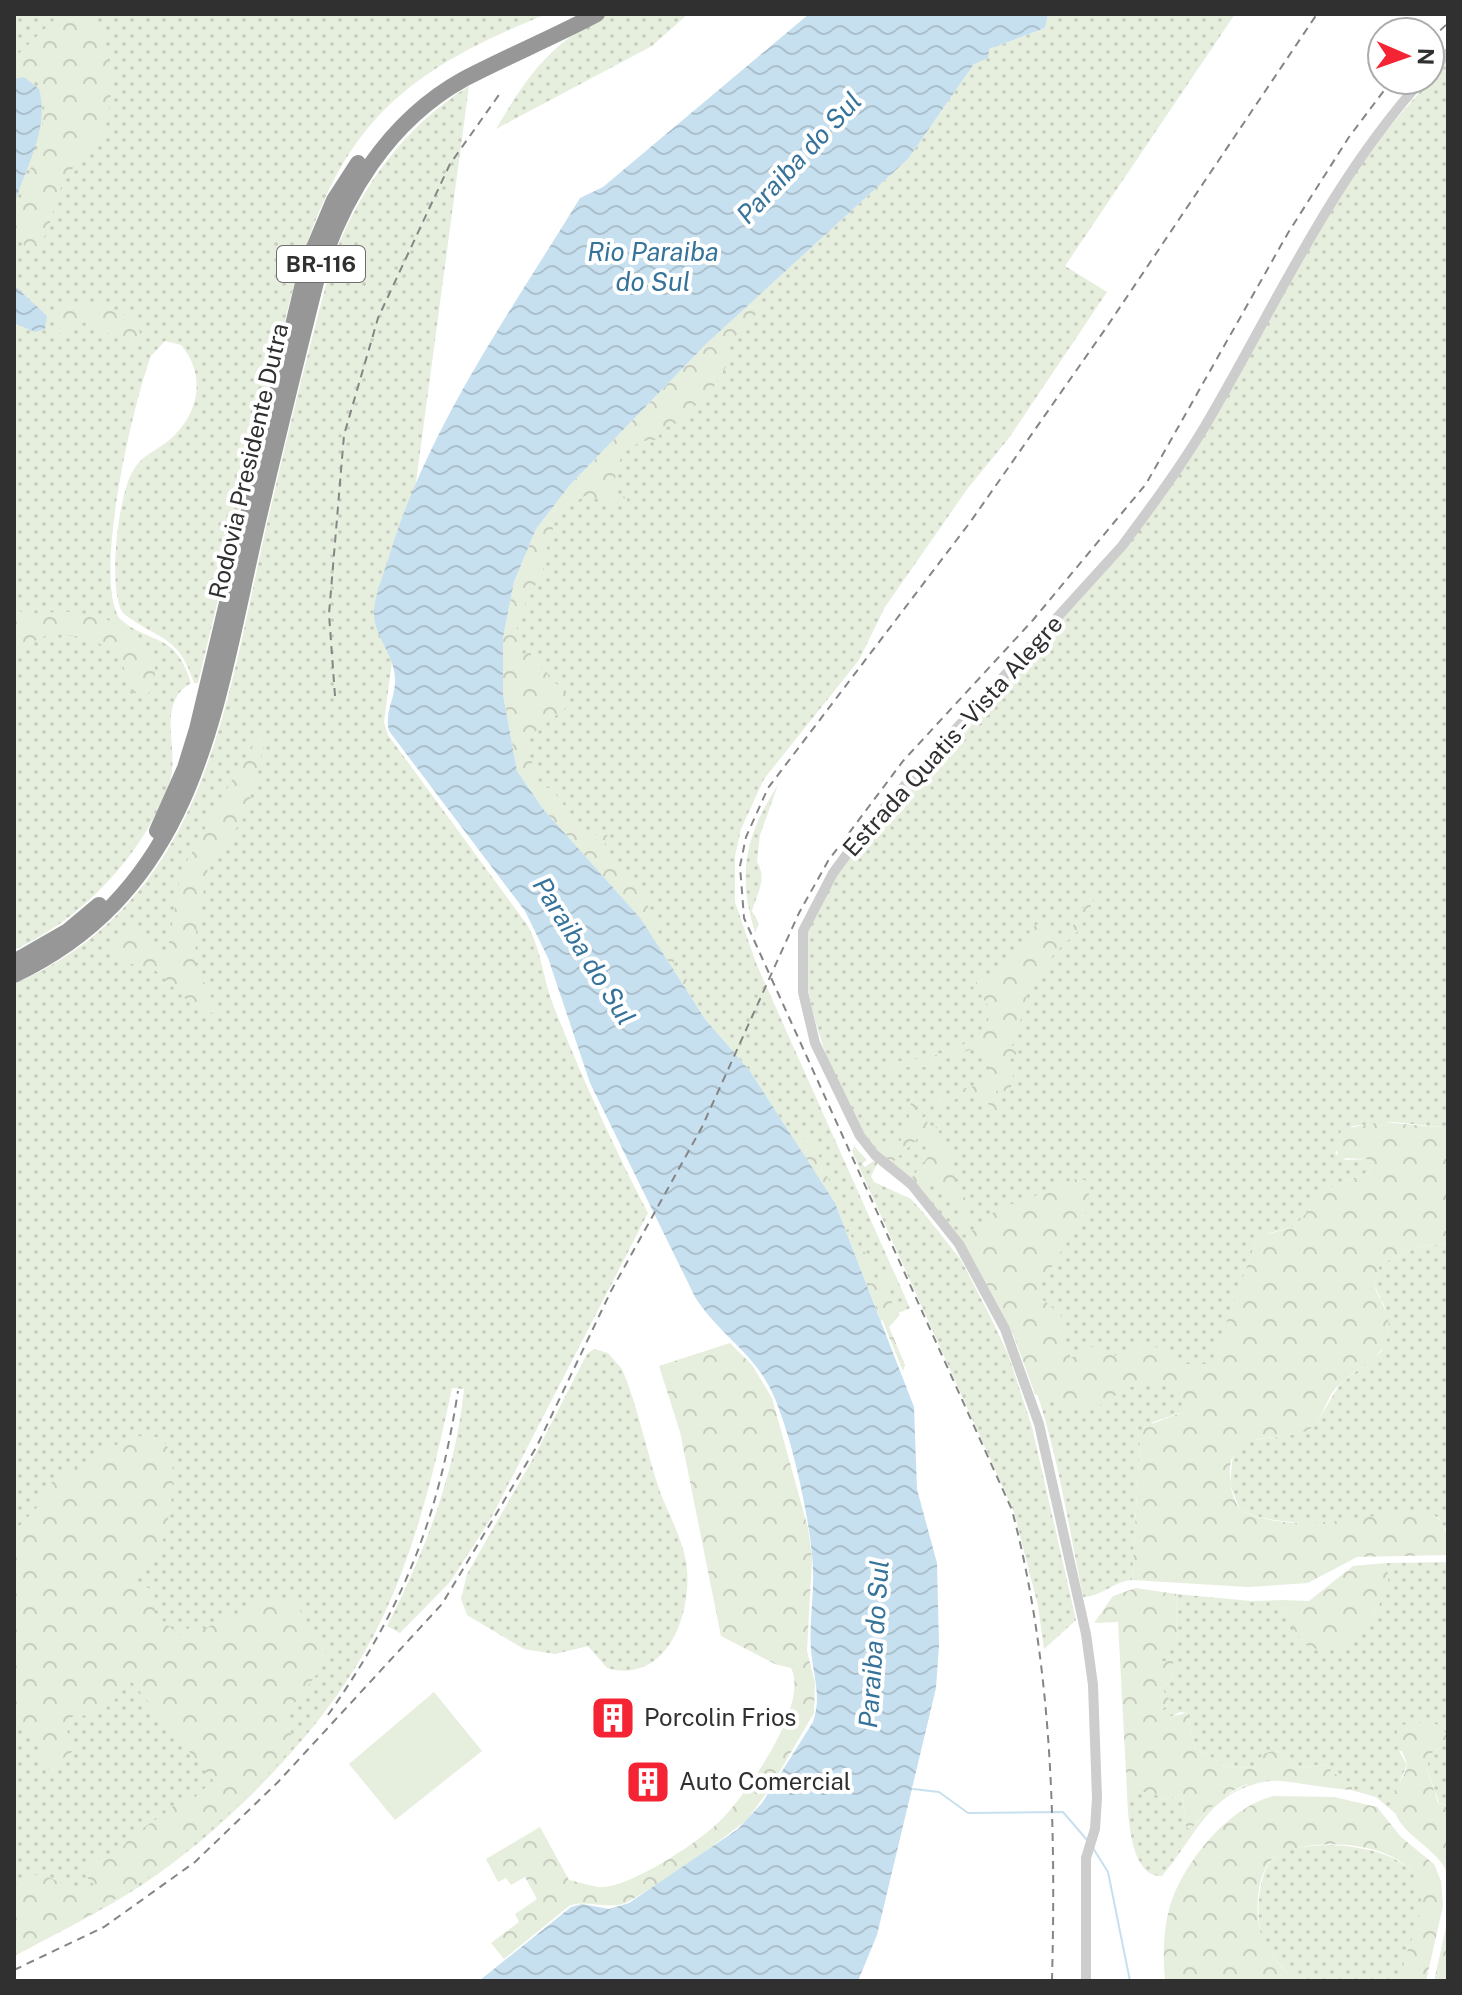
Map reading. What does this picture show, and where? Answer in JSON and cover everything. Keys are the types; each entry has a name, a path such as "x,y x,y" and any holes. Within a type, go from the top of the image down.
{"highway":[{"name":"Rodovia Presidente Dutra","path":"226,640 298,300 312,252 334,200 372,144 430,92 469,66 576,14"},
{"name":"Rodovia Presidente Dutra","path":"14,975 49,957 87,930 143,872 180,811 317,278 331,236 358,182 397,131 435,98 463,80 597,14"},
{"name":"Rodovia Presidente Dutra","path":"14,962 68,931 125,879 161,825 202,730"}],"street":[{"name":"Estrada Quatis - Vista Alegre","path":"1086,1981 1087,1855 1094,1834 1097,1798 1094,1703 1090,1657 1039,1424 1005,1329 959,1244 911,1184 867,1147 852,1121 815,1043 808,1017 801,970 803,931 833,873 867,827 915,778 1111,558 1155,502 1205,426 1333,196 1362,151 1408,96"}],"green space":[{"path":"14,14 547,14 445,63 406,90 374,120 348,156 326,197 306,246 289,304 198,683 194,683 174,646 123,613 118,601 116,541 128,481 141,461 178,432 196,396 195,370 181,345 165,341 151,356 118,488 110,565 112,596 119,618 130,627 161,641 177,654 191,683 180,692 171,715 170,781 145,833 108,881 64,921 14,950"},
{"path":"68,14 90,18 101,34 109,60 110,104 102,133 82,154 61,188 41,242 29,250 14,235 14,224 37,149 44,109 42,92 35,79 14,76 14,58 54,20"},
{"path":"608,14 688,14 652,46 496,129 542,62 571,37"},
{"path":"1048,14 1235,14 1065,266 1107,292 1009,438 968,488 885,607 859,660 764,779 741,829 735,856 735,902 756,963 910,1308 881,1321 835,1203 750,1071 705,1019 641,919 544,810 503,694 536,529 707,343 908,159 974,64 989,49 1045,28"},
{"path":"1448,59 1448,1128 1394,1122 1352,1126 1335,1153 1346,1160 1367,1159 1371,1163 1369,1172 1327,1189 1295,1226 1270,1233 1256,1242 1207,1377 1186,1411 1153,1422 1140,1441 1132,1580 1083,1597 1056,1460 1037,1392 1024,1359 970,1253 940,1217 878,1155 843,1097 820,1038 812,1007 806,977 808,928 823,896 858,845 1134,537 1362,159 1416,96 1446,96"},
{"path":"469,86 384,722 388,735 528,926 550,997 576,1060 648,1213 490,1520 450,1582 400,1633 387,1626 426,1540 446,1481 464,1389 452,1388 428,1490 407,1558 364,1653 320,1718 265,1781 173,1863 111,1904 14,1956 14,984 78,948 128,903 167,851 196,793 219,730 290,426 334,256 358,205 387,160 424,120"},
{"path":"760,294 761,302 754,317 740,332 718,347 730,358 707,395 687,410 682,421 662,429 657,440 642,441 622,453 614,482 616,494 625,497 631,507 585,496 550,517 553,529 543,560 544,572 528,596 516,631 522,655 530,650 532,658 540,663 542,669 546,669 549,678 564,690 563,694 571,691 567,707 527,738 540,787 551,788 586,834 608,835 602,853 613,859 636,889 642,889 663,947 674,950 674,966 692,985 689,993 641,919 544,810 517,771 503,694 503,638 514,582 536,529 570,485 707,343"},
{"path":"94,302 135,319 140,333 138,344 129,345 87,322 77,324 66,335 58,333 53,320 56,305"},
{"path":"14,609 28,613 86,614 133,633 152,657 155,672 152,690 145,696 132,692 120,656 103,645 70,635 49,635 14,657"},
{"path":"265,729 266,739 245,816 208,868 196,931 195,963 220,1016 192,1005 154,969 118,961 113,944 120,932 133,929 143,933 159,952 168,949 181,872 238,769"},
{"path":"778,785 760,835 757,862 761,881 752,911 759,924 755,932 746,892 747,856 758,821"},
{"path":"1099,888 1080,929 1054,954 1028,991 1015,1042 1010,1047 1017,1053 1009,1061 1012,1085 1007,1093 999,1087 996,1092 1000,1101 1011,1106 996,1113 985,1101 962,1097 940,1108 927,1122 930,1134 935,1132 936,1126 940,1134 935,1144 953,1150 948,1163 958,1171 954,1182 958,1195 971,1200 968,1211 975,1220 966,1226 961,1220 962,1209 954,1207 952,1193 938,1185 920,1188 911,1179 928,1157 923,1138 918,1138 892,1163 874,1148 890,1138 901,1141 901,1130 908,1126 911,1102 916,1106 917,1123 933,1110 939,1098 964,1088 981,1086 989,1067 986,1054 975,1048 933,1063 931,1067 906,1067 893,1072 885,1063 946,1052 974,1037 985,1026 992,1012 979,992 970,995 981,973 985,973 985,979 1002,970 1030,932 1044,920 1054,917 1044,936 1058,940 1066,938 1092,892"},
{"path":"1382,1122 1448,1128 1448,1243 1419,1247 1380,1264 1374,1285 1386,1310 1389,1333 1379,1353 1340,1384 1310,1429 1293,1435 1258,1439 1239,1448 1230,1469 1231,1485 1240,1510 1272,1520 1306,1523 1409,1510 1430,1513 1443,1525 1448,1555 1357,1557 1308,1583 1248,1587 1132,1580 1140,1440 1146,1426 1186,1411 1174,1389 1154,1382 1126,1388 1095,1409 1060,1405 1035,1394 1012,1331 966,1247 966,1236 999,1208 1071,1180 1080,1178 1090,1183 1087,1210 1039,1287 1042,1299 1061,1315 1069,1358 1077,1356 1083,1347 1094,1347 1114,1356 1143,1342 1177,1355 1178,1364 1211,1364 1256,1242 1262,1236 1295,1226 1327,1189 1369,1172 1371,1163 1367,1159 1339,1158 1334,1141 1343,1129"},
{"path":"793,1138 813,1141 852,1238 870,1258 875,1280 894,1273 898,1281 886,1290 891,1293 892,1305 900,1315 889,1327 905,1365 903,1371 835,1203"},
{"path":"854,1146 867,1160 862,1164 865,1167 875,1160 878,1162 871,1176 874,1182 911,1199 961,1260 1008,1354 1032,1427 1076,1620 1044,1649 1038,1606 1014,1512 852,1151"},
{"path":"1448,1243 1448,1533 1438,1517 1309,1523 1259,1517 1240,1510 1230,1484 1233,1453 1246,1441 1290,1435 1317,1422 1340,1384 1381,1352 1389,1331 1385,1307 1374,1285 1380,1264 1419,1247"},
{"path":"730,1343 752,1365 772,1398 808,1528 812,1558 807,1651 815,1683 814,1713 770,1788 747,1820 675,1874 626,1903 569,1906 504,1959 491,1943 519,1922 515,1914 537,1899 525,1877 511,1885 506,1878 498,1882 486,1859 540,1827 569,1880 605,1887 633,1878 684,1849 722,1819 760,1769 784,1725 795,1684 791,1668 775,1664 721,1636 680,1432 659,1366"},
{"path":"594,1349 608,1353 622,1369 660,1492 686,1561 686,1600 673,1639 661,1655 647,1666 629,1671 607,1668 588,1646 555,1654 524,1649 467,1615 461,1599 467,1574 535,1455 587,1354"},
{"path":"140,1436 162,1440 170,1452 172,1465 172,1499 165,1534 155,1559 137,1577 138,1584 154,1590 155,1614 179,1635 196,1623 204,1629 259,1602 293,1599 326,1652 317,1674 287,1713 293,1746 230,1812 130,1890 14,1956 14,1886 35,1875 72,1887 94,1885 85,1875 87,1862 119,1853 131,1838 176,1803 190,1802 206,1787 216,1784 131,1681 101,1711 73,1716 66,1727 73,1751 48,1770 31,1731 14,1715 14,1532 39,1505 57,1473 91,1465 108,1448"},
{"path":"1448,1562 1448,1806 1439,1803 1427,1768 1430,1754 1444,1746 1399,1751 1407,1765 1394,1794 1395,1813 1376,1797 1351,1790 1352,1784 1332,1772 1326,1764 1301,1768 1276,1750 1263,1754 1253,1768 1226,1766 1195,1748 1187,1713 1180,1712 1166,1719 1161,1716 1161,1710 1169,1704 1162,1688 1174,1676 1173,1661 1158,1661 1158,1646 1177,1645 1176,1594 1251,1601 1285,1600 1281,1609 1295,1625 1332,1649 1355,1634 1373,1614 1384,1590 1387,1563"},
{"path":"1387,1563 1388,1584 1376,1610 1358,1633 1336,1648 1324,1650 1306,1644 1281,1609 1283,1600 1309,1601 1353,1566"},
{"path":"1136,1588 1176,1594 1177,1645 1158,1647 1159,1661 1173,1661 1174,1676 1162,1688 1171,1702 1161,1710 1163,1718 1187,1713 1195,1748 1226,1766 1253,1768 1263,1754 1276,1750 1301,1768 1326,1764 1332,1772 1352,1784 1352,1790 1281,1781 1247,1784 1212,1807 1190,1830 1186,1827 1182,1795 1164,1799 1151,1792 1127,1792 1118,1622 1094,1623 1113,1596"},
{"path":"434,1692 482,1751 395,1820 349,1764"},
{"path":"1424,1722 1441,1725 1447,1736 1444,1746 1430,1754 1427,1768 1438,1803 1448,1806 1448,1875 1434,1854 1405,1828 1394,1807 1395,1790 1407,1765 1397,1742 1397,1731 1400,1725"},
{"path":"1256,1780 1281,1780 1257,1783 1223,1800 1198,1826 1162,1876 1151,1874 1143,1867 1133,1843 1127,1792 1151,1792 1164,1799 1182,1795 1186,1827 1191,1829 1219,1799"},
{"path":"1274,1796 1334,1797 1377,1807 1401,1837 1434,1864 1441,1881 1443,1906 1426,1981 1402,1981 1406,1957 1418,1922 1421,1898 1411,1871 1396,1859 1377,1851 1333,1844 1291,1849 1276,1856 1263,1873 1258,1897 1261,1934 1274,1958 1295,1981 1165,1981 1164,1943 1168,1915 1186,1872 1225,1824 1257,1802"},
{"path":"1330,1845 1363,1849 1395,1859 1408,1868 1417,1880 1422,1895 1420,1914 1402,1981 1295,1981 1266,1948 1260,1928 1259,1901 1269,1864 1287,1851"},
{"path":"1448,1918 1448,1981 1434,1981"}],"water":[{"name":"Rio Paraiba do Sul","path":"809,14 1048,14 1045,28 989,49 988,58 974,64 908,159 707,343 570,485 536,529 514,582 503,638 503,694 517,771 544,810 641,919 705,1019 750,1071 835,1203 914,1407 917,1489 937,1563 939,1645 936,1688 877,1935 858,1981 479,1981 571,1907 582,1904 609,1909 629,1903 738,1829 762,1803 816,1713 811,1640 812,1551 798,1473 775,1398 759,1370 695,1297 590,1083 548,958 525,911 389,731 388,717 395,678 391,660 376,627 375,603 406,509 448,416 580,198 603,187"},
{"path":"24,77 39,89 41,119 35,148 14,206 14,79"},
{"path":"14,285 47,316 45,329 35,332 14,323"}],"waterway":[{"path":"913,1789 939,1792 968,1813 1063,1812 1087,1840"},
{"path":"1093,1848 1108,1872 1130,1981"}],"railway":[{"path":"1052,1981 1052,1803 1043,1684 1036,1626 1012,1510 744,918 740,866 746,837 768,788 971,521 1106,328 1317,14"},
{"path":"335,696 329,614 344,435 378,318 450,164 501,92"},
{"path":"14,1970 104,1927 195,1862 278,1782 442,1604 537,1446 611,1291 702,1127 799,913 828,861 903,761 1033,620 1146,484 1288,233 1349,137 1380,96"},
{"path":"328,1715 377,1637 414,1561 440,1481 458,1391"}],"place":[{"name":"Porcolin Frios","path":"613,1718"},
{"name":"Auto Comercial","path":"648,1782"}],"water label":[{"name":"Paraiba do Sul","path":"799,158"},
{"name":"Paraiba do Sul","path":"584,951"},
{"name":"Paraiba do Sul","path":"874,1644"}]}
